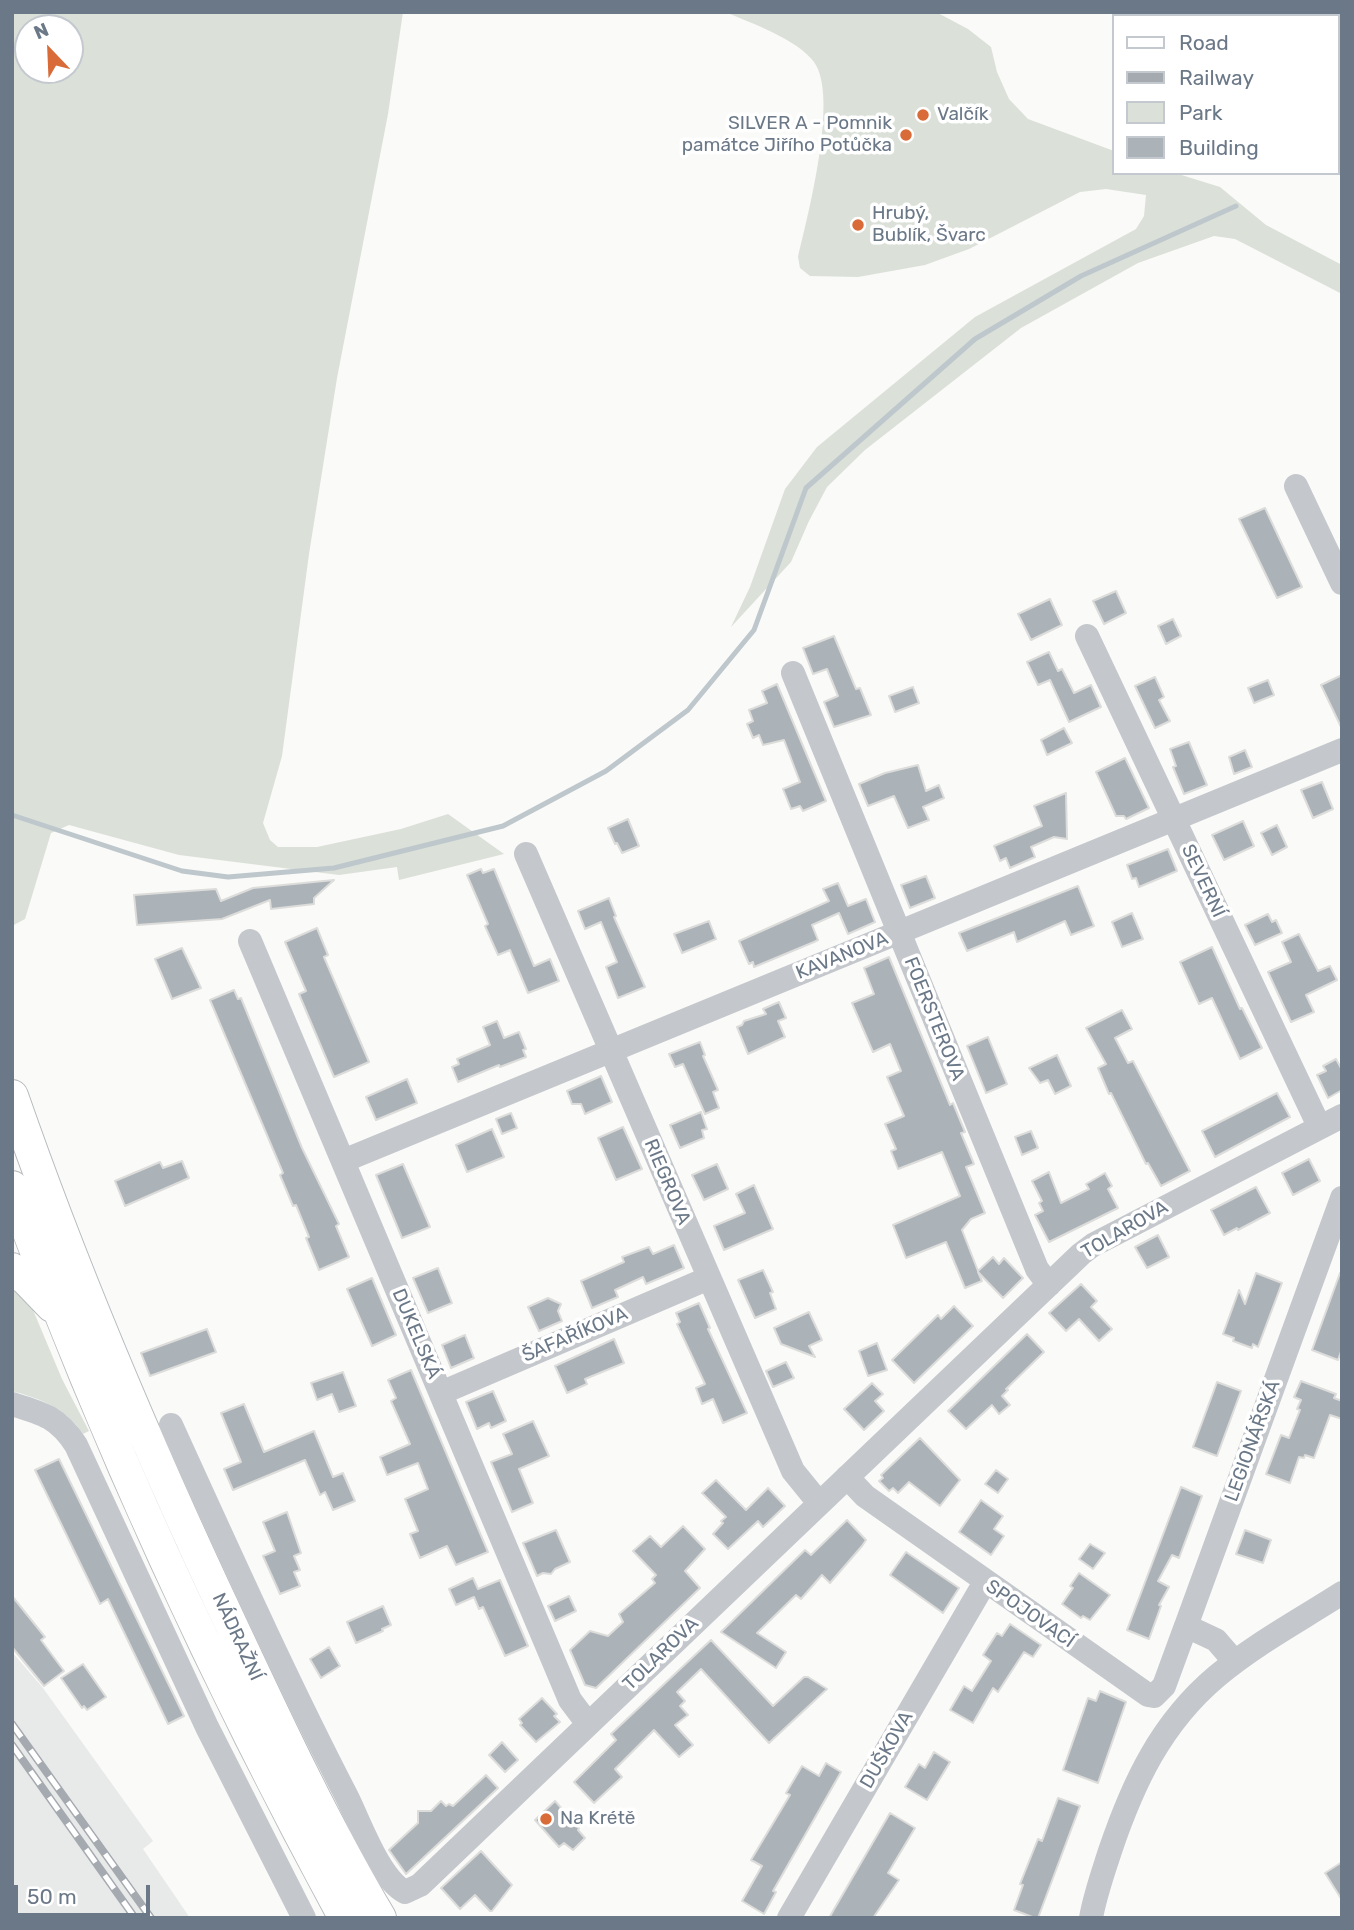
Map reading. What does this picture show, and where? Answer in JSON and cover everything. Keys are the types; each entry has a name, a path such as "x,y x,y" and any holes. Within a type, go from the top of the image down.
{"main road":[{"name":"NÁDRAŽNÍ","path":"12,1096 49,1199 176,1505 263,1692 328,1823 380,1918"},
{"name":"NÁDRAŽNÍ","path":"12,1187 123,1463 228,1690 287,1810 345,1918"},
{"path":"12,1269 34,1286 63,1319"}],"street":[{"path":"1296,486 1342,583"},
{"name":"SEVERNÍ","path":"1087,636 1319,1126"},
{"name":"FOERSTEROVA","path":"793,673 1037,1269 1049,1285"},
{"name":"KAVANOVA","path":"343,1161 1342,750"},
{"name":"RIEGROVA","path":"526,854 793,1471 819,1503"},
{"name":"DUKELSKÁ","path":"250,941 570,1700 588,1724"},
{"name":"TOLAROVA","path":"171,1426 314,1733 373,1850 388,1876 400,1889 409,1891 420,1885 1093,1245 1342,1116"},
{"name":"LEGIONÁŘSKÁ","path":"1186,1626 1342,1198"},
{"name":"ŠAFAŘÍKOVA","path":"441,1393 709,1278"},
{"path":"12,1404 52,1418 64,1427 76,1445 207,1727 304,1918"},
{"name":"SPOJOVACÍ","path":"847,1477 865,1496 1148,1695 1154,1696 1164,1686 1186,1626"},
{"name":"DUŠKOVA","path":"789,1918 985,1582"},
{"path":"1091,1918 1121,1818 1158,1741 1174,1720 1194,1697 1235,1662 1342,1593"},
{"path":"1186,1626 1216,1640 1235,1662"}],"shaded area":[{"path":"12,1652 43,1688 153,1841 143,1849 190,1918 13,1918"}],"green space":[{"path":"12,12 403,12 388,114 337,378 309,554 282,756 263,823 270,840 278,847 317,847 401,829 448,814 504,854 399,880 397,867 339,875 179,855 69,825 51,833 25,919 12,926"},
{"path":"725,12 936,12 968,29 991,47 997,72 1009,99 1028,119 1112,150 1112,175 1181,175 1220,187 1266,225 1342,265 1342,294 1235,239 1214,236 1138,263 1021,328 865,450 827,487 791,562 731,627 750,587 785,489 817,447 975,317 1136,229 1144,216 1146,195 1106,189 1080,192 969,249 925,265 858,277 810,276 800,268 798,257 823,128 821,78 814,62 806,54 773,32"},
{"path":"12,1280 28,1298 62,1379 89,1431 83,1434 61,1411 33,1397 12,1391"}],"building":[{"path":"1265,508 1302,587 1277,598 1239,519"},
{"path":"1116,591 1126,613 1104,624 1093,601"},
{"path":"1050,599 1062,625 1031,640 1018,614"},
{"path":"1173,619 1181,636 1166,644 1158,626"},
{"path":"834,636 856,689 860,688 871,715 834,727 824,702 838,696 827,669 813,674 803,648"},
{"path":"1049,652 1058,671 1062,669 1074,693 1091,685 1101,707 1069,722 1050,680 1038,685 1027,662"},
{"path":"1342,675 1342,729 1321,685"},
{"path":"1155,677 1164,697 1159,700 1170,721 1155,728 1135,686"},
{"path":"1268,680 1274,695 1254,703 1248,688"},
{"path":"777,684 826,801 803,811 800,806 791,809 783,789 800,782 784,740 763,745 759,735 753,738 747,724 753,721 749,710 767,703 762,691"},
{"path":"913,687 919,703 895,712 889,696"},
{"path":"1064,728 1072,743 1047,755 1041,740"},
{"path":"1189,742 1207,785 1184,794 1173,767 1176,766 1170,749"},
{"path":"1245,750 1252,767 1234,774 1229,757"},
{"path":"1125,758 1149,808 1126,819 1124,816 1116,816 1096,772"},
{"path":"918,765 926,791 939,785 944,798 923,807 929,820 908,828 894,796 868,806 859,784 885,773"},
{"path":"1322,782 1333,809 1313,818 1301,790"},
{"path":"1066,793 1067,839 1054,837 1031,847 1035,857 1010,868 1006,858 1000,861 994,846 1042,826 1034,806"},
{"path":"628,819 639,846 622,853 608,828"},
{"path":"1243,821 1254,846 1224,860 1212,835"},
{"path":"1277,825 1287,847 1272,855 1261,833"},
{"path":"1168,849 1177,871 1139,887 1136,878 1132,879 1127,865"},
{"path":"481,869 483,873 494,869 534,966 550,959 559,981 528,993 510,950 498,955 467,875"},
{"path":"926,876 935,898 910,908 901,885"},
{"path":"334,880 314,898 314,904 271,909 270,900 222,919 137,925 134,895 216,889 221,901 253,888"},
{"path":"838,883 848,906 866,899 875,922 848,934 839,913 812,925 818,940 754,967 753,962 749,964 739,941 829,901 823,889"},
{"path":"1078,886 1094,926 1071,935 1065,921 1017,942 1014,932 967,951 959,933"},
{"path":"609,898 616,916 614,917 645,987 618,998 606,967 617,962 601,922 585,929 578,911"},
{"path":"1132,913 1143,939 1122,947 1112,922"},
{"path":"1268,914 1272,922 1276,920 1282,933 1255,945 1245,925"},
{"path":"709,921 716,939 682,953 674,934"},
{"path":"317,928 328,955 324,957 369,1062 334,1077 299,994 306,991 285,942"},
{"path":"1299,934 1318,971 1330,966 1337,980 1306,995 1314,1012 1291,1022 1268,972 1291,962 1282,942"},
{"path":"1212,947 1240,1009 1242,1008 1262,1048 1240,1059 1212,998 1199,1004 1180,962"},
{"path":"182,948 201,988 172,999 155,959"},
{"path":"889,957 950,1105 953,1103 965,1132 961,1133 974,1164 966,1167 985,1213 971,1219 962,1230 978,1271 993,1257 999,1264 1004,1258 1023,1278 1003,1298 978,1272 982,1281 965,1288 946,1242 906,1258 893,1225 960,1196 942,1152 898,1169 891,1151 896,1149 885,1124 904,1116 887,1077 901,1071 890,1044 873,1052 852,1003 874,994 864,968"},
{"path":"234,990 238,999 241,998 302,1148 339,1224 336,1226 349,1257 319,1270 306,1238 309,1237 280,1175 283,1173 210,1000"},
{"path":"779,1002 786,1018 778,1021 785,1037 748,1054 737,1027 744,1021 766,1014 763,1009"},
{"path":"1122,1010 1132,1029 1115,1038 1128,1063 1133,1061 1190,1171 1161,1186 1148,1163 1146,1164 1111,1093 1109,1094 1098,1068 1106,1064 1086,1028"},
{"path":"497,1021 504,1038 519,1032 526,1049 523,1050 526,1057 458,1082 452,1067 459,1064 457,1059 490,1045 483,1027"},
{"path":"988,1037 1007,1084 986,1093 967,1046"},
{"path":"700,1042 705,1055 703,1056 718,1090 713,1092 719,1108 705,1114 683,1064 675,1067 669,1054"},
{"path":"1057,1055 1071,1086 1055,1094 1048,1080 1040,1083 1029,1068"},
{"path":"1336,1059 1342,1070 1342,1090 1328,1098 1317,1075 1326,1071 1323,1066"},
{"path":"601,1076 612,1102 585,1114 581,1104 572,1104 567,1091"},
{"path":"407,1079 417,1103 376,1120 366,1097"},
{"path":"1277,1093 1290,1117 1215,1157 1202,1131"},
{"path":"701,1112 707,1129 702,1130 704,1138 680,1148 670,1125"},
{"path":"511,1113 517,1128 502,1134 496,1119"},
{"path":"623,1127 642,1169 616,1180 598,1138"},
{"path":"492,1129 504,1157 467,1172 456,1145"},
{"path":"1031,1131 1038,1148 1022,1155 1015,1137"},
{"path":"1309,1159 1320,1181 1293,1195 1282,1173"},
{"path":"182,1161 189,1178 125,1206 115,1181 160,1162 163,1168"},
{"path":"403,1164 430,1227 402,1238 376,1175"},
{"path":"717,1164 728,1189 704,1200 692,1175"},
{"path":"1049,1172 1061,1203 1089,1189 1086,1184 1105,1173 1112,1186 1108,1189 1118,1208 1049,1242 1035,1215 1043,1211 1039,1203 1042,1201 1032,1181"},
{"path":"754,1185 773,1229 724,1250 714,1226 745,1213 736,1194"},
{"path":"1256,1187 1270,1213 1224,1235 1211,1210"},
{"path":"1158,1235 1169,1257 1147,1268 1135,1247"},
{"path":"674,1245 684,1268 646,1284 643,1277 615,1290 618,1297 592,1308 581,1281 624,1262 622,1257 649,1247 653,1254"},
{"path":"438,1268 452,1303 428,1313 413,1278"},
{"path":"763,1270 773,1292 770,1293 776,1309 755,1318 738,1280"},
{"path":"1256,1273 1282,1283 1258,1347 1253,1344 1252,1348 1223,1334 1239,1290 1245,1304"},
{"path":"1340,1273 1342,1349 1338,1360 1312,1350"},
{"path":"372,1278 396,1335 372,1346 347,1289"},
{"path":"1081,1284 1097,1301 1091,1307 1112,1329 1099,1341 1079,1319 1066,1331 1049,1313"},
{"path":"548,1298 561,1304 558,1311 562,1321 539,1331 528,1307"},
{"path":"699,1303 710,1328 708,1329 747,1413 723,1423 713,1399 702,1404 696,1388 705,1384 677,1324 680,1322 676,1313"},
{"path":"954,1306 973,1326 914,1383 892,1360 938,1315 941,1319"},
{"path":"809,1312 822,1340 809,1346 815,1357 781,1344 774,1328"},
{"path":"207,1329 216,1352 150,1376 141,1353"},
{"path":"1027,1334 1044,1352 1006,1389 1008,1390 1002,1396 1010,1405 999,1414 992,1405 966,1429 948,1411"},
{"path":"465,1335 474,1358 451,1368 442,1345"},
{"path":"614,1339 624,1363 585,1379 587,1384 567,1393 555,1366"},
{"path":"877,1343 887,1370 868,1376 859,1351"},
{"path":"786,1362 794,1378 773,1387 766,1371"},
{"path":"411,1370 488,1552 456,1565 447,1546 420,1558 410,1534 418,1531 405,1499 428,1489 418,1463 387,1475 380,1457 410,1444 391,1401 396,1398 388,1380"},
{"path":"343,1372 356,1406 339,1412 332,1394 317,1400 311,1383"},
{"path":"1301,1381 1336,1394 1334,1398 1342,1401 1342,1419 1330,1415 1314,1458 1305,1455 1304,1458 1299,1457 1290,1483 1266,1474 1281,1435 1289,1438 1300,1410 1297,1409 1301,1400 1294,1397"},
{"path":"1217,1382 1241,1391 1217,1456 1193,1447"},
{"path":"872,1383 883,1394 875,1401 884,1411 864,1430 844,1409"},
{"path":"493,1391 506,1421 491,1428 489,1423 477,1429 466,1402"},
{"path":"244,1404 264,1452 314,1431 333,1477 343,1473 355,1501 333,1510 325,1492 320,1495 305,1460 233,1490 224,1469 241,1462 221,1413"},
{"path":"533,1421 549,1456 519,1469 533,1503 512,1512 491,1462 512,1454 503,1434"},
{"path":"920,1438 960,1480 940,1506 909,1482 898,1493 893,1488 889,1491 879,1481 883,1478 881,1475"},
{"path":"59,1459 184,1716 168,1724 108,1599 100,1604 35,1470"},
{"path":"996,1470 1008,1479 998,1493 985,1484"},
{"path":"716,1480 746,1510 768,1488 785,1506 763,1527 758,1521 728,1549 713,1534 726,1517 702,1493"},
{"path":"1181,1487 1202,1496 1179,1558 1172,1555 1158,1581 1169,1587 1159,1605 1161,1606 1149,1639 1127,1630"},
{"path":"981,1500 1003,1516 994,1529 1004,1536 991,1555 959,1532"},
{"path":"287,1512 301,1553 294,1556 300,1570 294,1572 300,1586 280,1594 263,1556 275,1551 263,1522"},
{"path":"847,1520 866,1540 862,1546 830,1583 822,1575 801,1599 796,1595 757,1633 786,1652 776,1668 721,1632 805,1550 811,1555"},
{"path":"683,1526 705,1549 685,1571 700,1588 596,1688 585,1685 570,1650 590,1631 608,1636 623,1622 619,1614 655,1583 652,1579 656,1575 633,1551 650,1536 661,1547"},
{"path":"556,1530 570,1562 551,1574 543,1573 537,1576 523,1543"},
{"path":"1245,1530 1271,1540 1263,1563 1236,1554"},
{"path":"1090,1544 1105,1553 1093,1569 1079,1559"},
{"path":"906,1552 959,1588 943,1613 890,1575"},
{"path":"1079,1573 1110,1595 1090,1620 1083,1616 1081,1618 1062,1604"},
{"path":"473,1578 478,1589 500,1580 528,1646 505,1656 483,1607 479,1609 474,1597 456,1605 449,1589"},
{"path":"12,1596 45,1637 41,1640 64,1671 44,1686 12,1647"},
{"path":"569,1596 576,1611 555,1621 548,1606"},
{"path":"383,1606 391,1625 356,1643 347,1622"},
{"path":"1010,1624 1041,1645 1033,1657 1024,1652 998,1692 993,1688 973,1723 950,1710 964,1686 972,1691 991,1661 983,1655 997,1633 1002,1636"},
{"path":"711,1640 773,1706 804,1677 827,1689 769,1743 701,1669 677,1692 685,1701 680,1706 688,1715 675,1725 693,1745 679,1757 654,1730 615,1769 622,1777 594,1803 574,1782 616,1740 611,1734"},
{"path":"329,1647 340,1666 321,1678 310,1659"},
{"path":"83,1664 106,1697 87,1710 84,1706 82,1708 61,1678"},
{"path":"1100,1691 1126,1702 1098,1783 1063,1770 1088,1698 1096,1701"},
{"path":"542,1698 557,1714 554,1716 560,1722 536,1742 520,1725 522,1723 519,1719"},
{"path":"502,1742 518,1760 505,1772 489,1755"},
{"path":"934,1752 950,1762 927,1800 905,1787 919,1764 925,1768"},
{"path":"826,1763 841,1772 773,1891 776,1892 764,1914 742,1901 762,1866 751,1860 790,1795 786,1793 802,1766 819,1776"},
{"path":"486,1775 498,1788 406,1874 389,1850 418,1823 418,1811 431,1811 441,1801 446,1806 453,1806"},
{"path":"1058,1798 1080,1806 1038,1918 1035,1918 1014,1910 1023,1885 1020,1884 1038,1839 1042,1841"},
{"path":"555,1801 585,1838 573,1850 564,1843 559,1847 535,1820"},
{"path":"890,1813 915,1828 888,1873 899,1880 873,1918 829,1918"},
{"path":"481,1851 512,1885 492,1911 475,1895 460,1909 441,1888"},
{"path":"1342,1862 1342,1900 1325,1873"}],"waterway":[{"path":"12,815 182,871 228,877 334,868 503,826 606,771 688,710 754,630 806,488 975,339 1081,276 1236,206"}],"railway":[{"path":"12,1724 151,1918"},
{"path":"12,1745 135,1918"}],"place":[{"name":"Valčík","path":"923,115"},
{"name":"SILVER A - Pomnik památce Jiřího Potůčka","path":"906,135"},
{"name":"Hrubý, Bublík, Švarc","path":"858,225"},
{"name":"Na Krétě","path":"546,1819"}]}
